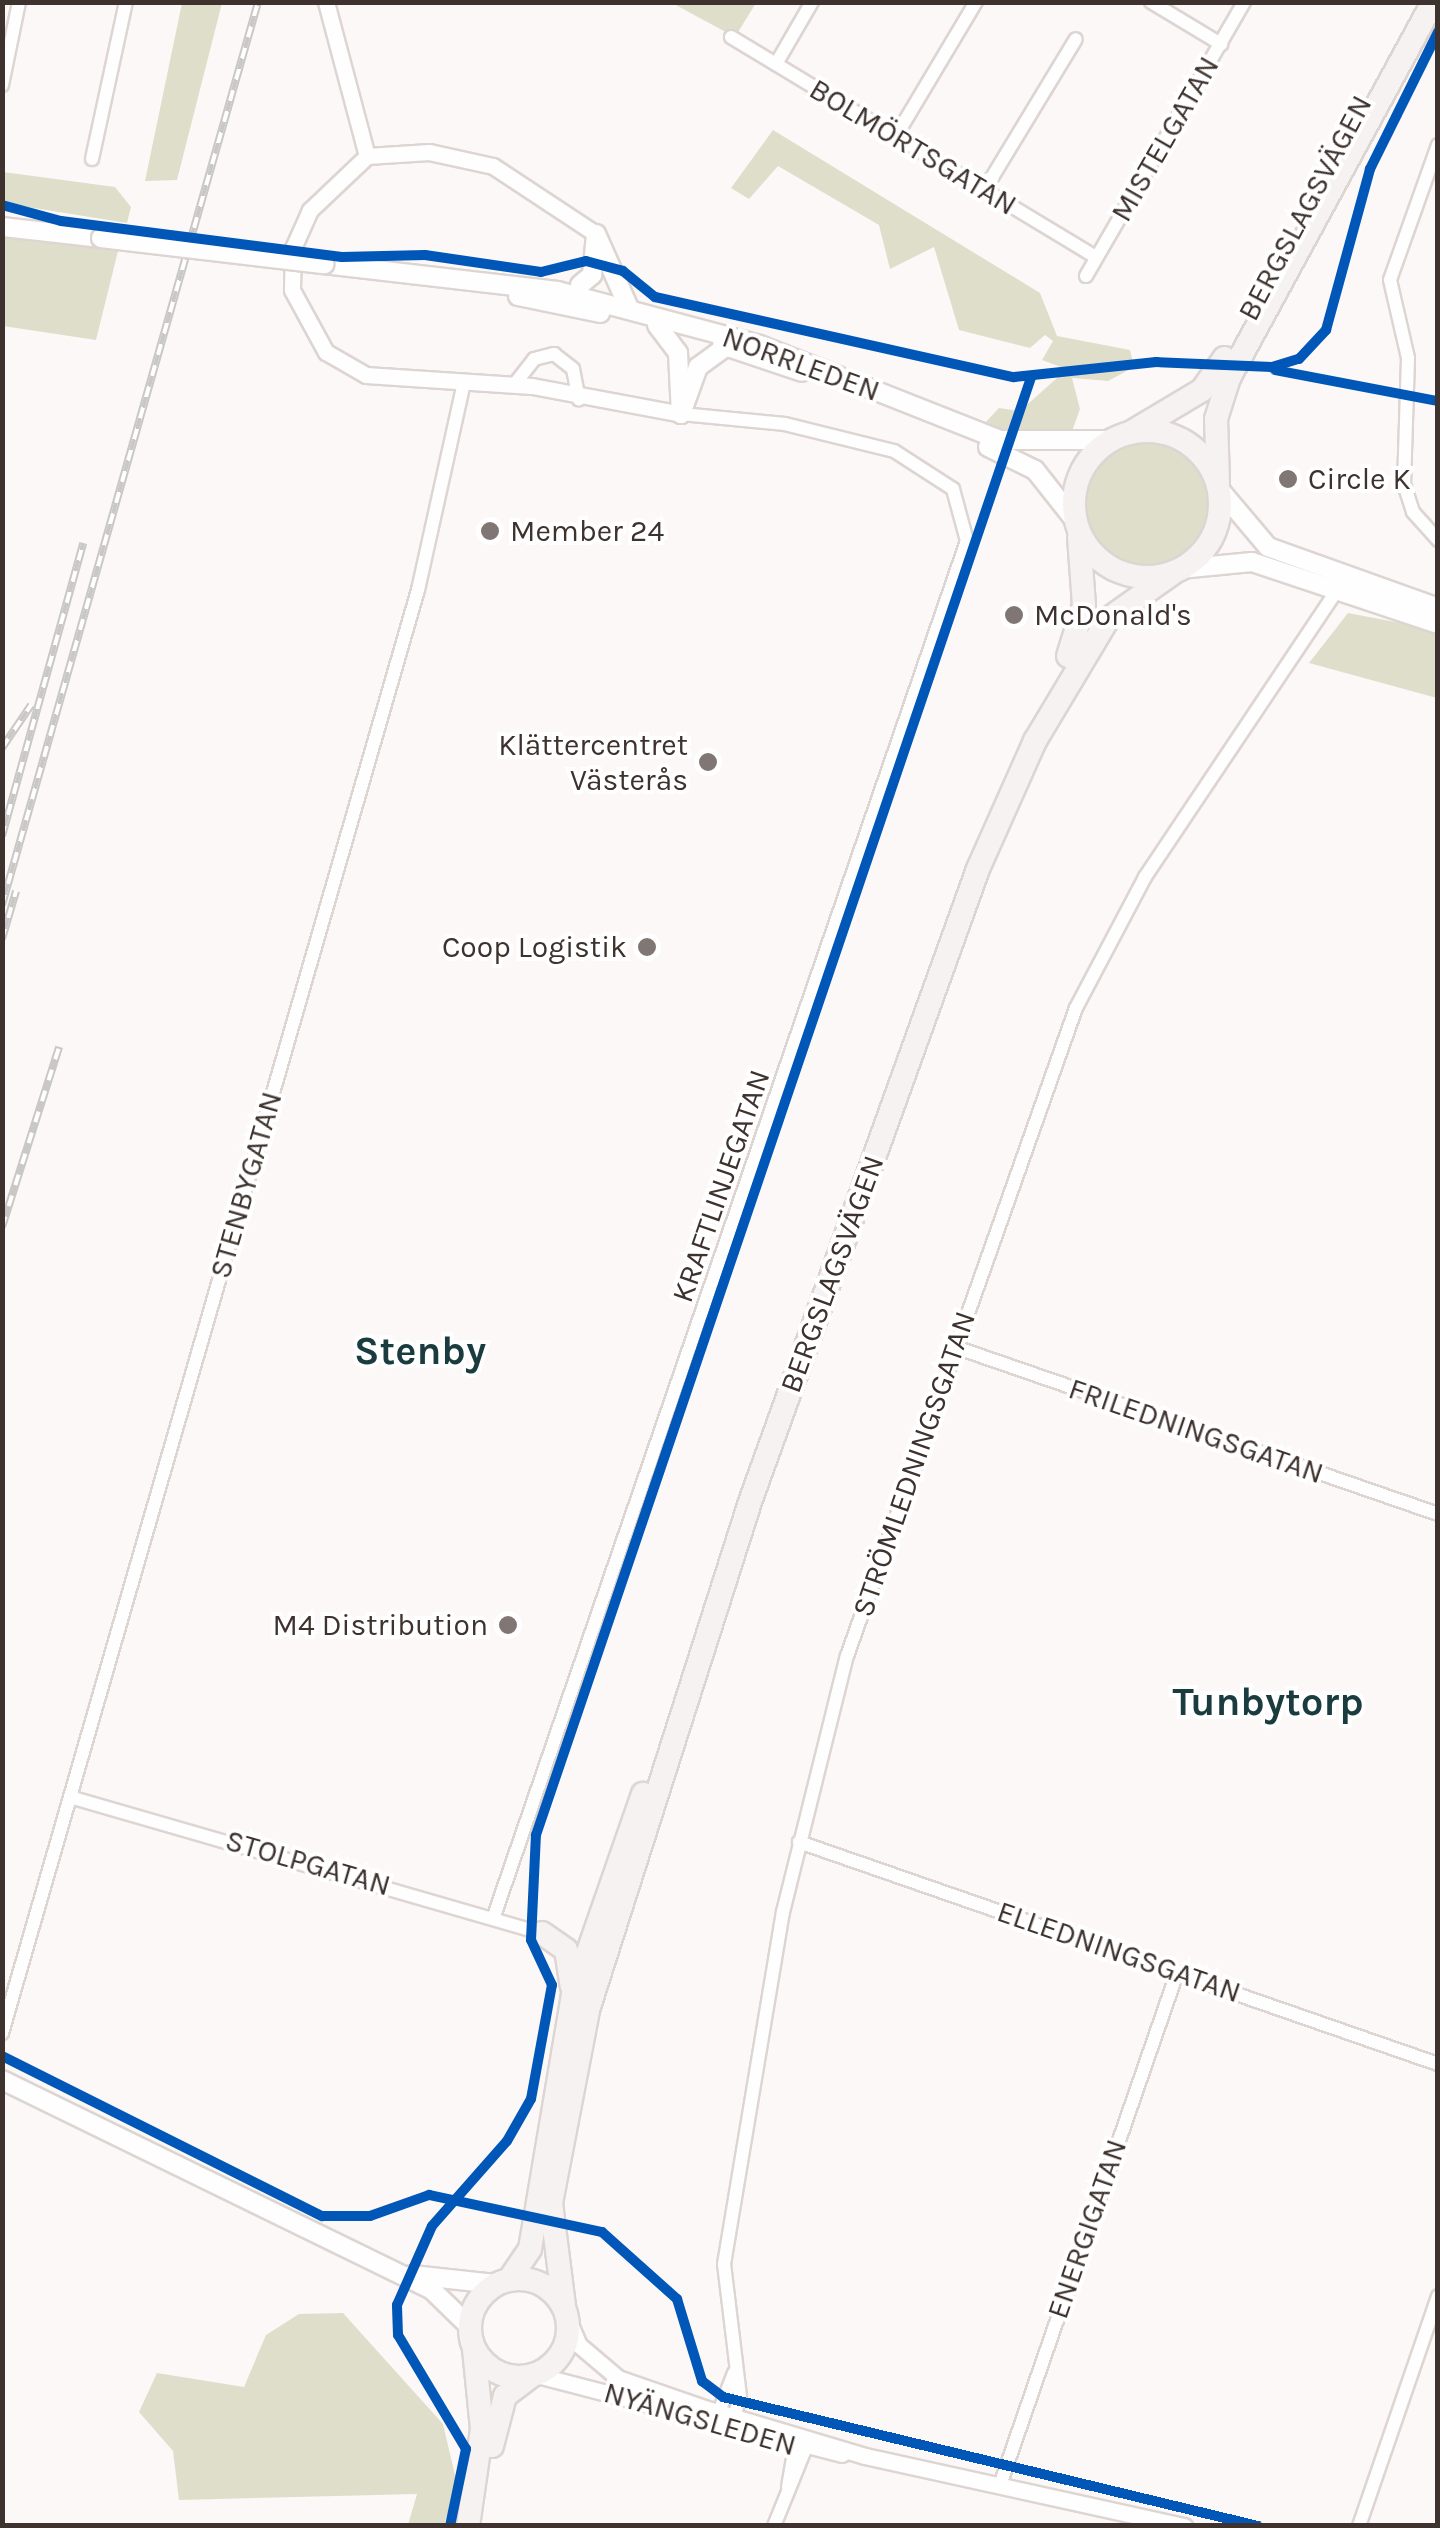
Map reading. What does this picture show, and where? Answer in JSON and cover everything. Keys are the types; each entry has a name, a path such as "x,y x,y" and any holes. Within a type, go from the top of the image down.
{"highway":[{"name":"BERGSLAGSVÄGEN","path":"1121,436 1212,379 1416,2"},
{"name":"BERGSLAGSVÄGEN","path":"1218,486 1216,420 1229,378 1433,2"},
{"path":"1121,436 1184,440 1218,486 1217,527 1177,571 1112,568 1077,525 1084,466 1121,436"},
{"name":"BERGSLAGSVÄGEN","path":"503,2282 530,2249 573,1995 603,1908 978,868 1080,626 1077,525"},
{"name":"BERGSLAGSVÄGEN","path":"978,868 1084,650 1125,602 1177,571"},
{"name":"BERGSLAGSVÄGEN","path":"566,2312 549,2226 574,2069 688,1680"},
{"path":"542,1933 584,1927 603,1908"},
{"path":"542,1933 566,1950 573,1995"},
{"path":"503,2282 546,2286 566,2312 562,2354 499,2410 472,2526 482,2429 470,2333 503,2282"},
{"path":"470,2333 493,2370 533,2377"}],"main road":[{"name":"NORRLEDEN","path":"2,218 37,229"},
{"name":"NORRLEDEN","path":"2,227 557,290 803,360 1000,440 1121,436"},
{"path":"580,285 592,276 596,234"},
{"path":"596,234 629,308"},
{"name":"NORRLEDEN","path":"428,275 657,325 727,346 1022,460 1077,525"},
{"path":"657,325 678,354 681,414"},
{"path":"681,414 698,367 727,346"},
{"path":"1218,486 1254,538 1370,602 1438,624"},
{"path":"1177,571 1252,562 1438,608"},
{"path":"2,2080 450,2302 470,2333"},
{"path":"393,2273 503,2282"}],"street":[{"path":"2,85 19,2"},
{"path":"92,159 126,2"},
{"path":"326,2 368,156"},
{"path":"776,64 812,2"},
{"path":"896,136 976,2"},
{"path":"1151,2 1221,44"},
{"name":"MISTELGATAN","path":"1086,276 1244,2"},
{"name":"BOLMÖRTSGATAN","path":"731,37 1096,257"},
{"path":"985,189 1076,39"},
{"path":"1438,145 1390,280 1409,370 1404,484 1413,512 1438,540"},
{"path":"596,234 493,166 429,152 368,156 322,192 300,228 290,270 297,309 346,368 392,381 514,385 681,414"},
{"path":"557,290 580,285"},
{"path":"514,385 534,359 554,354 573,368 578,398"},
{"name":"STENBYGATAN","path":"2,2033 73,1798 418,590 464,384"},
{"name":"KRAFTLINJEGATAN","path":"494,1916 967,542 952,489 894,452 784,424 681,414"},
{"name":"STRÖMLEDNINGSGATAN","path":"725,2422 734,2373 722,2282 800,1842 847,1656 1092,972 1341,584"},
{"name":"STRÖMLEDNINGSGATAN","path":"1314,625 1338,604 1370,602"},
{"name":"FRILEDNINGSGATAN","path":"955,1347 1438,1514"},
{"name":"STOLPGATAN","path":"73,1798 494,1916 542,1933"},
{"name":"ELLEDNINGSGATAN","path":"800,1842 1438,2064"},
{"name":"ENERGIGATAN","path":"1000,2485 1177,1973"},
{"path":"1358,2526 1438,2296"},
{"name":"NYÄNGSLEDEN","path":"566,2312 579,2345 618,2378 725,2422"},
{"name":"NYÄNGSLEDEN","path":"533,2377 801,2442 1184,2526"},
{"path":"774,2526 801,2442"}],"green space":[{"path":"182,3 222,3 177,180 145,181"},
{"path":"672,3 756,3 735,37"},
{"path":"773,130 1040,293 1057,336 1130,350 1134,367 1108,381 1072,378 1080,409 1070,437 1030,440 983,425 999,408 1020,411 1057,378 1061,367 1042,360 1053,341 1045,335 1030,348 959,330 934,247 890,269 879,225 778,166 749,199 731,188"},
{"path":"3,172 115,187 131,207 127,223 3,203"},
{"path":"2,234 119,247 96,340 3,326"},
{"path":"1147,438 1172,443 1194,457 1208,479 1213,504 1208,529 1194,551 1172,565 1147,570 1122,565 1100,551 1086,529 1081,504 1086,479 1100,457 1122,443"},
{"path":"1348,613 1437,630 1437,698 1309,663"},
{"path":"343,2313 443,2424 457,2484 444,2525 408,2525 417,2494 179,2500 173,2451 139,2412 157,2373 244,2387 266,2335 299,2314"}],"railway":[{"path":"2,905 258,2"},
{"path":"2,836 83,543"},
{"path":"2,748 31,705"},
{"path":"2,939 16,891"},
{"path":"2,1227 59,1047"}],"cycle path":[{"path":"2,205 61,221 342,257 425,255 541,272 586,261 623,271 655,297 1014,377 1156,362 1272,367 1299,359 1326,330 1370,169 1438,32"},
{"path":"1275,370 1438,401"},
{"path":"450,2526 466,2449 398,2335 397,2305 432,2226 507,2141 531,2099 552,1985 531,1940 536,1835 1031,378"},
{"path":"2,2056 322,2216 370,2216 429,2195 602,2232 677,2299 702,2381 723,2397 1258,2526"}],"place":[{"name":"Circle K","path":"1288,479"},
{"name":"Member 24","path":"490,531"},
{"name":"McDonald's","path":"1014,615"},
{"name":"Klättercentret Västerås","path":"708,762"},
{"name":"Coop Logistik","path":"647,947"},
{"name":"M4 Distribution","path":"508,1625"}],"district":[{"name":"Stenby","path":"420,1351"},
{"name":"Tunbytorp","path":"1268,1702"}]}
